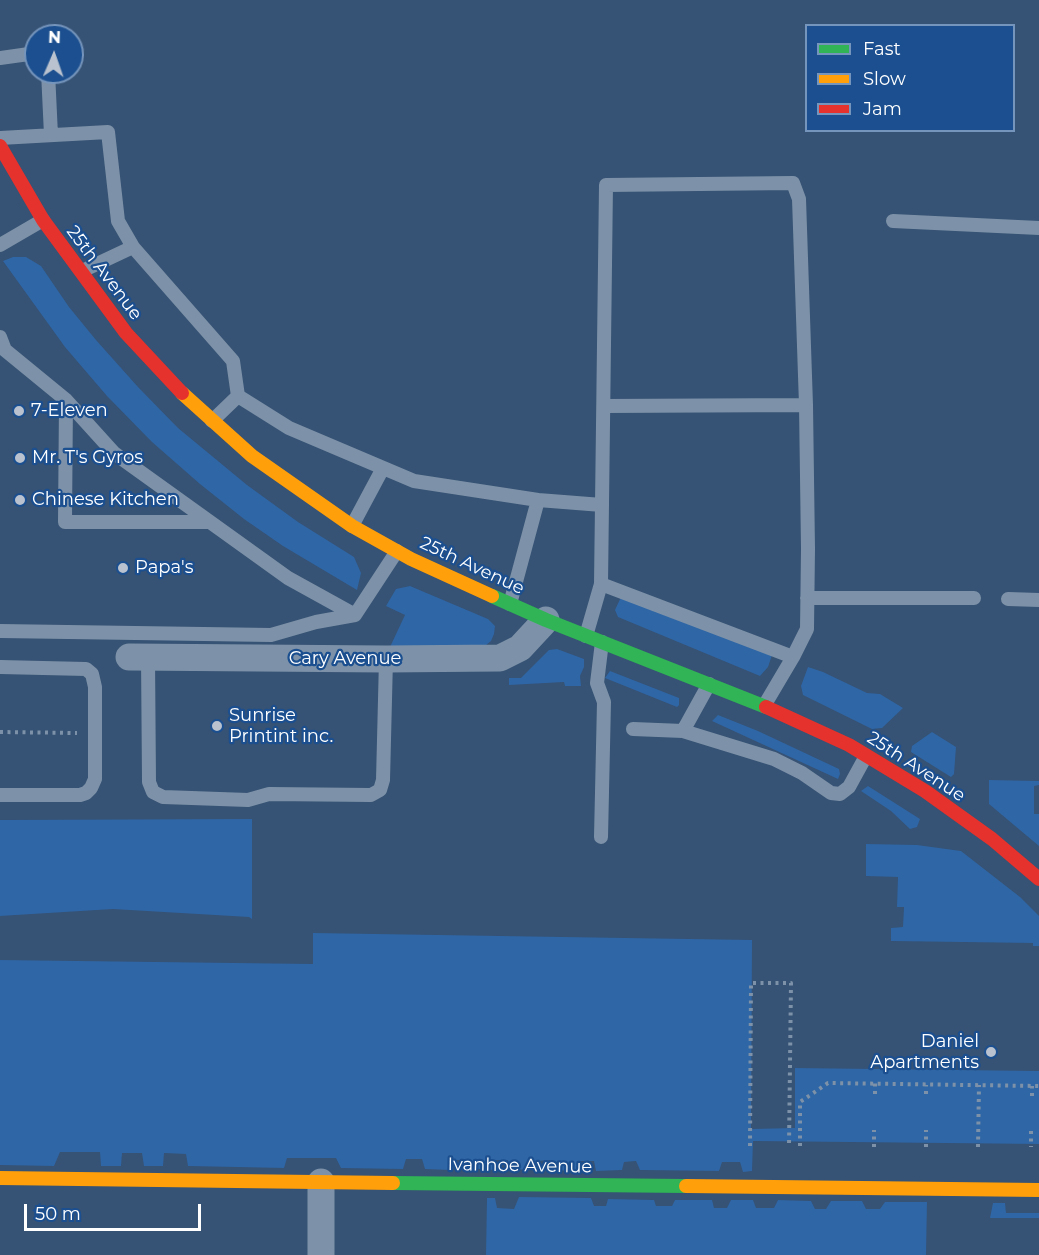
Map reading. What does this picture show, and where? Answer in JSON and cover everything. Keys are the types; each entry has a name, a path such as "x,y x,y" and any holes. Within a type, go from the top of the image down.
{"street":[{"name":"25th Avenue","path":"0,146 43,220 126,333 168,380 262,463 352,526 398,551 546,620 810,726 925,791 992,839 1039,879"},
{"name":"Cary Avenue","path":"138,657 500,658 520,648 546,620"},
{"name":"Ivanhoe Avenue","path":"0,1178 1039,1190"},
{"path":"321,1182 321,1255"}],"lane":[{"path":"0,58 24,55"},
{"path":"49,84 51,135"},
{"path":"0,138 108,132 118,221 133,247 233,362 238,396 289,428 414,481 538,500 602,505"},
{"path":"586,636 601,584 606,185 792,183 799,199 806,405 807,628 764,706"},
{"path":"0,244 43,220"},
{"path":"893,221 1039,228"},
{"path":"80,272 133,247"},
{"path":"2,346 66,400 114,453 288,578 355,615"},
{"path":"212,421 238,396"},
{"path":"66,400 65,522 209,522"},
{"path":"603,406 806,405"},
{"path":"352,526 383,468"},
{"path":"510,604 538,500"},
{"path":"0,631 272,635 316,622 355,615 398,551"},
{"path":"601,584 793,657"},
{"path":"807,598 974,598"},
{"path":"1008,599 1039,600"},
{"path":"601,837 604,702 597,683 602,642"},
{"path":"138,657 149,782 153,792 163,797 248,800 269,794 371,795 380,790 383,780 387,659"},
{"path":"0,667 86,669 92,674 95,687 95,779 86,793 80,795 0,795"},
{"path":"683,731 709,684"},
{"path":"633,729 683,731 774,759 802,773 831,793 840,794 849,787 866,756"}],"path":[{"path":"0,732 80,733"},
{"path":"750,1146 750,983 791,983 789,1146"},
{"path":"800,1146 800,1102 828,1083 1039,1086"},
{"path":"875,1083 875,1094"},
{"path":"926,1085 926,1094"},
{"path":"978,1147 979,1085"},
{"path":"1032,1086 1032,1096"},
{"path":"874,1130 874,1147"},
{"path":"926,1130 926,1147"},
{"path":"1031,1131 1031,1147"}],"shaded area":[{"path":"13,257 26,257 41,266 69,307 96,340 178,428 247,485 298,522 354,557 361,573 357,590 283,546 244,519 152,442 107,396 65,347 3,261"},
{"path":"410,586 488,619 495,626 491,641 485,646 390,647 405,615 386,606 396,589"},
{"path":"621,597 772,655 768,667 760,676 618,617 615,610"},
{"path":"557,649 584,659 584,667 580,676 581,686 565,686 564,682 509,685 509,678 521,678 549,650"},
{"path":"808,667 867,693 880,694 903,708 882,728 872,729 803,695 801,686"},
{"path":"610,671 679,698 679,705 677,707 605,678"},
{"path":"718,715 839,769 838,779 712,721"},
{"path":"932,732 956,747 954,774 951,777 911,752 912,746"},
{"path":"989,780 1039,781 1039,785 1034,786 1034,814 1039,814 1039,846 989,804"},
{"path":"868,786 920,819 917,827 910,829 891,811 861,791"},
{"path":"252,819 252,919 113,909 0,916 0,820"},
{"path":"866,844 917,845 961,851 1020,897 1039,916 1039,946 1033,946 1033,943 891,941 891,928 903,927 904,907 897,907 898,877 866,876"},
{"path":"313,933 752,940 751,1129 795,1128 795,1068 1039,1071 1039,1144 753,1141 752,1171 743,1172 740,1162 722,1162 719,1171 640,1170 636,1161 624,1162 622,1170 596,1171 594,1161 581,1161 579,1171 552,1170 550,1160 538,1161 537,1169 509,1170 508,1160 495,1160 493,1170 466,1168 466,1160 450,1160 450,1170 425,1169 422,1159 406,1159 403,1169 341,1168 336,1158 287,1158 284,1168 188,1166 186,1154 164,1153 163,1166 144,1166 142,1153 122,1153 121,1166 101,1166 100,1152 60,1152 54,1166 0,1165 0,960 313,964"},
{"path":"519,1197 591,1198 594,1206 606,1206 608,1199 654,1200 656,1206 672,1206 675,1200 712,1200 714,1208 727,1208 731,1200 753,1200 756,1208 774,1208 778,1200 811,1201 815,1209 826,1209 831,1201 862,1201 866,1209 880,1209 885,1202 927,1202 926,1255 486,1255 487,1198 495,1198 497,1208 514,1209"},
{"path":"993,1203 1005,1203 1006,1213 1039,1213 1039,1218 990,1218"}],"traffic: fast":[{"path":"492,596 546,620 766,707"},
{"path":"393,1183 686,1186"}],"traffic: slow":[{"path":"182,393 252,456 352,526 411,559 492,596"},
{"path":"0,1178 393,1183"},
{"path":"686,1186 1039,1190"}],"traffic: jam":[{"path":"0,146 43,220 126,333 182,393"},
{"path":"766,707 849,745 925,791 992,839 1039,879"}],"place":[{"name":"7-Eleven","path":"19,411"},
{"name":"Mr. T's Gyros","path":"20,458"},
{"name":"Chinese Kitchen","path":"20,500"},
{"name":"Papa's","path":"123,568"},
{"name":"Sunrise Printint inc.","path":"217,726"},
{"name":"Daniel Apartments","path":"991,1052"}]}
